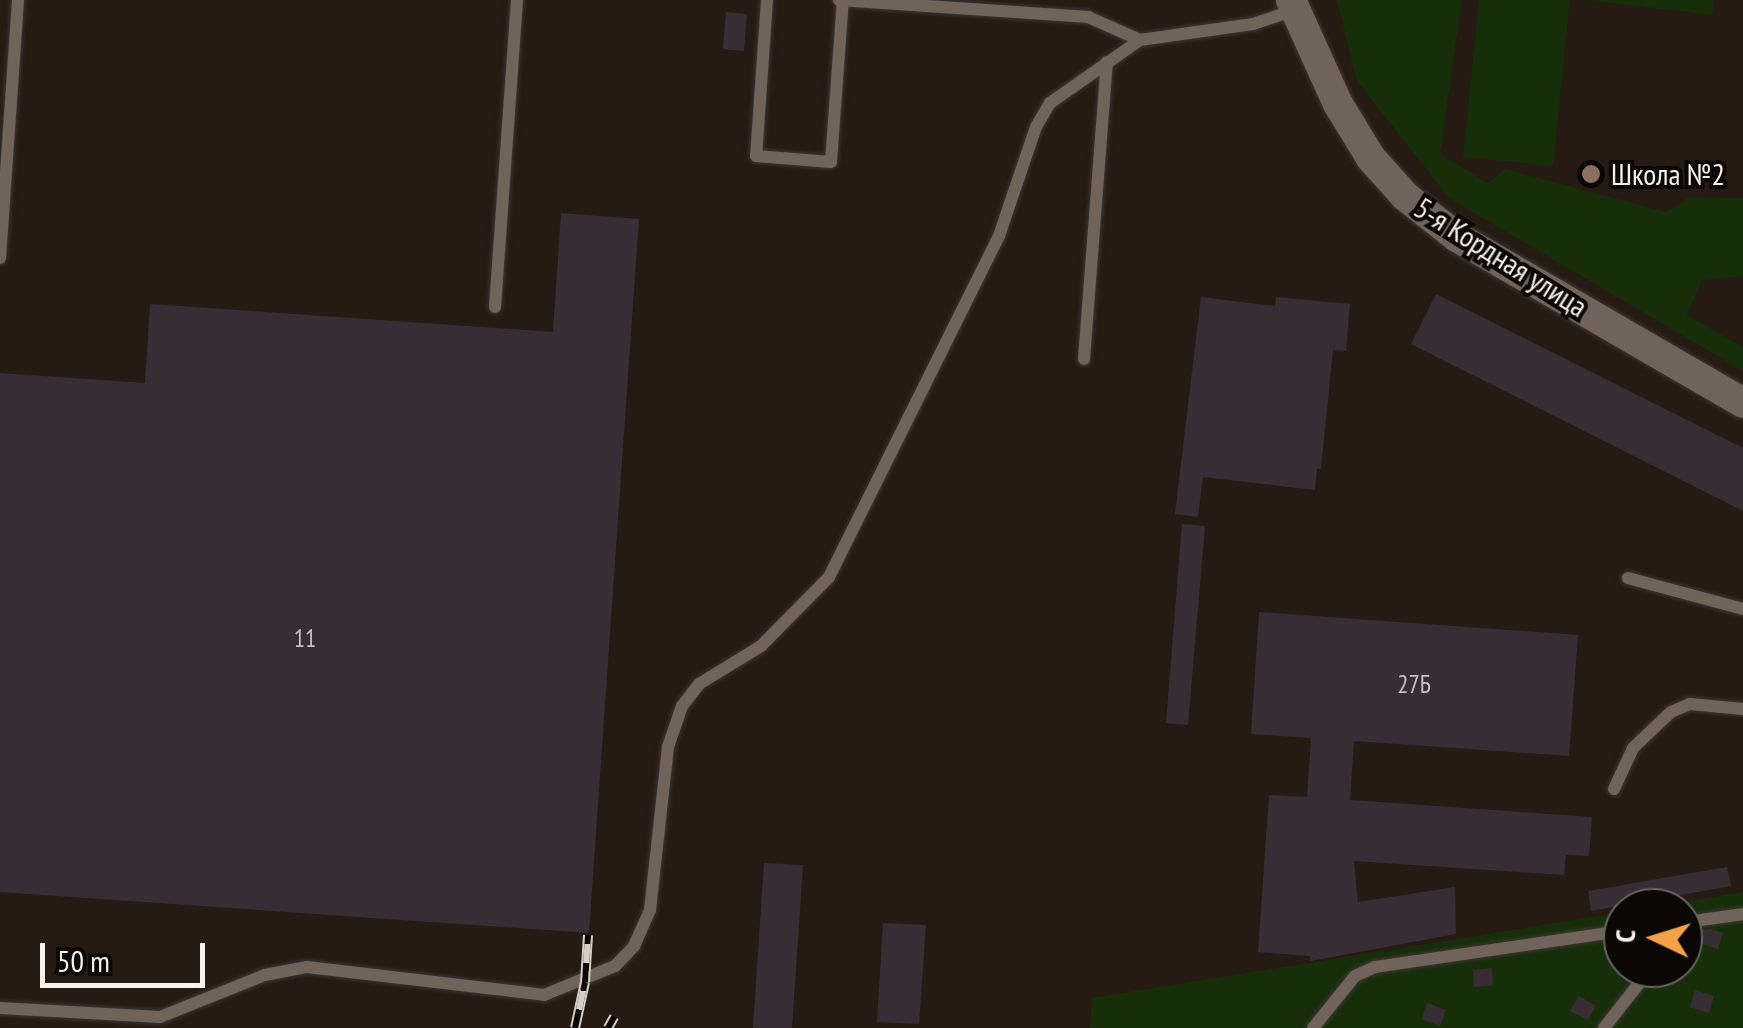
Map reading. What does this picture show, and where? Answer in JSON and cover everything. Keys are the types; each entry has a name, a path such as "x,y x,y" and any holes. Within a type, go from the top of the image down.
{"main road":[{"name":"5-я Кордная улица","path":"1293,5 1338,104 1371,158 1405,196 1458,236 1743,403"}],"lane":[{"path":"0,258 18,0"},
{"path":"496,307 517,0"},
{"path":"767,0 756,156 831,162 841,0 1088,17 1140,40"},
{"path":"0,1008 160,1017 265,974 307,967 544,995 585,982 615,966 634,946 650,910 668,747 682,706 699,684 761,646 828,577 998,236 1036,126 1066,88 1140,40 1253,24 1293,5"},
{"path":"1084,359 1107,62"},
{"path":"1628,578 1743,609"},
{"path":"1614,790 1633,748 1671,712 1690,704 1743,708"},
{"path":"1703,921 1743,914"},
{"path":"1313,1028 1355,976 1374,966 1603,934"},
{"path":"1604,1028 1635,988"}],"green space":[{"path":"1337,0 1462,0 1440,154 1488,183 1505,169 1666,212 1690,197 1743,198 1743,276 1702,280 1687,315 1743,347 1743,371 1449,198 1357,81"},
{"path":"1479,0 1570,0 1553,166 1463,157"},
{"path":"1588,0 1714,0 1712,15"},
{"path":"1743,892 1743,1028 1090,1028 1092,998 1603,915 1603,988 1703,988 1703,899"}],"building":[{"path":"726,12 747,14 744,51 723,49"},
{"path":"561,213 639,219 589,933 0,892 0,373 145,383 150,304 553,332"},
{"path":"1436,294 1743,448 1743,511 1411,344"},
{"path":"1201,297 1275,306 1276,297 1350,304 1346,351 1333,350 1321,469 1317,469 1315,490 1203,477 1198,517 1175,514"},
{"path":"1182,524 1205,526 1188,725 1166,723"},
{"path":"1259,612 1578,635 1569,756 1354,741 1350,800 1592,817 1589,856 1566,855 1564,875 1354,861 1358,902 1455,887 1456,934 1310,961 1310,956 1258,952 1269,795 1307,797 1311,738 1251,734"},
{"path":"764,863 803,865 792,1028 753,1028"},
{"path":"1727,867 1731,886 1703,891 1605,888"},
{"path":"1603,888 1603,909 1591,911 1588,891"},
{"path":"883,923 926,925 919,1024 877,1022"},
{"path":"1703,930 1723,933 1718,949 1703,944"},
{"path":"1492,968 1493,985 1474,987 1473,970"},
{"path":"1695,990 1714,996 1709,1013 1690,1007"},
{"path":"1579,996 1596,1006 1588,1020 1570,1011"},
{"path":"1427,1003 1446,1010 1440,1026 1422,1019"}],"railway":[{"path":"575,1028 585,982 588,935"},
{"path":"608,1028 614,1017"}],"place":[{"name":"Школа №2","path":"1591,174"}]}
